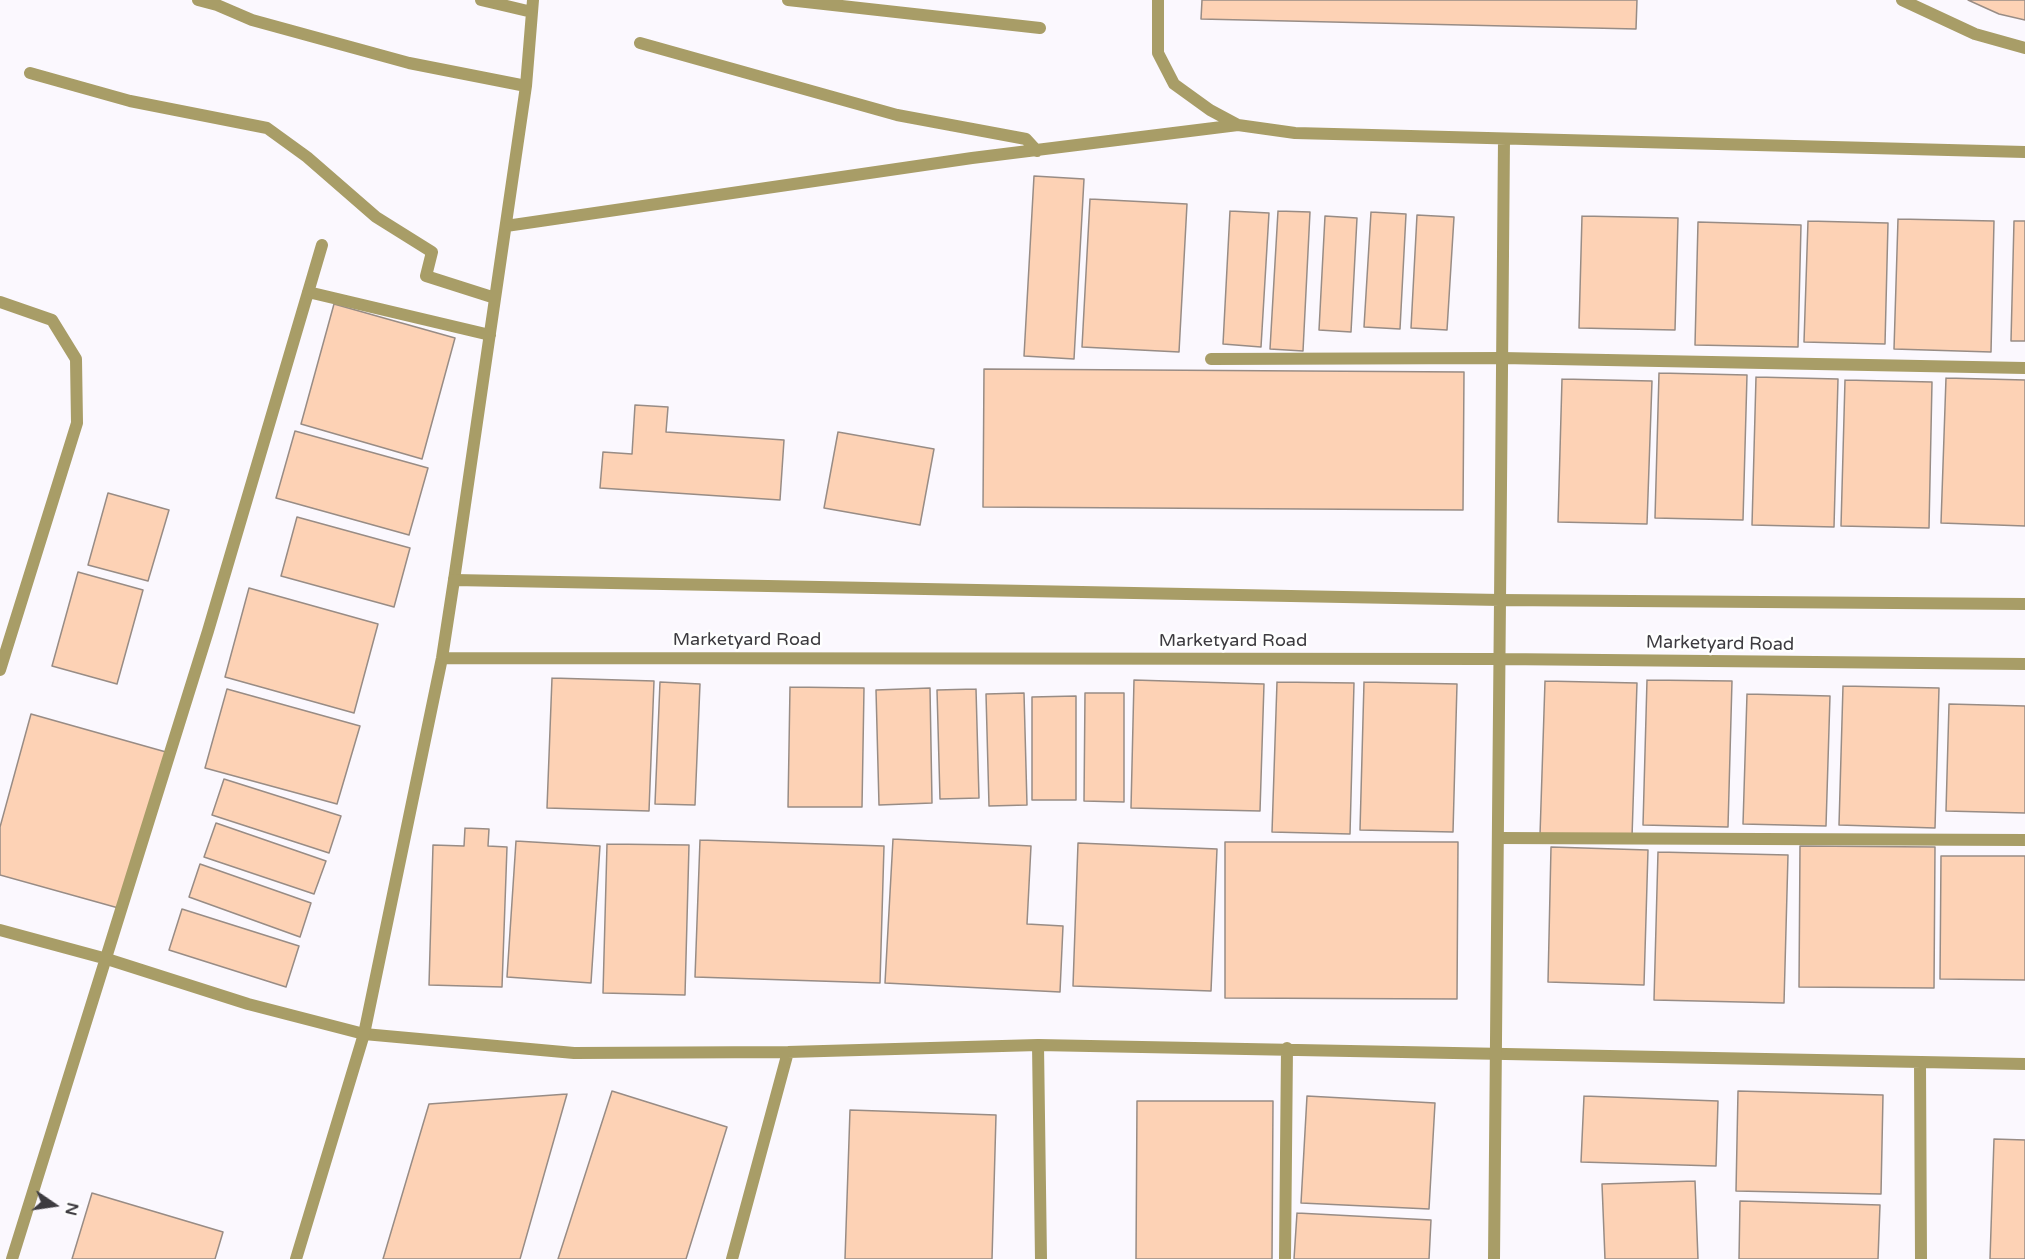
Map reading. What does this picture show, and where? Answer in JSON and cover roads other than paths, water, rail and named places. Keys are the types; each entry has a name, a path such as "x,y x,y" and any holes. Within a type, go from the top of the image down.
{"street":[{"path":"198,0 218,4 252,20 409,63 526,86"},
{"path":"296,1259 364,1034 442,658 454,580 526,86 532,6 481,0"},
{"path":"789,0 1040,28"},
{"path":"1158,0 1158,53 1174,84 1210,110 1238,126"},
{"path":"1902,0 1975,34 2025,48"},
{"path":"640,43 897,116 1026,139 1037,150"},
{"path":"30,73 130,101 267,128 307,157 376,217 432,252 426,276 495,298"},
{"path":"506,226 1037,150 1238,126 1295,133 2025,152"},
{"path":"1494,1259 1504,139"},
{"path":"12,1259 208,631 322,245"},
{"path":"308,292 490,335"},
{"path":"0,302 52,320 76,359 77,423 0,670"},
{"path":"1211,359 1502,358 2025,368"},
{"path":"454,580 1500,600 2025,604"},
{"name":"Marketyard Road","path":"442,658 1499,659 2025,664"},
{"path":"1498,838 2025,840"},
{"path":"0,930 106,959 248,1004 364,1034 574,1053 788,1052 1038,1045 1496,1052 2025,1064"},
{"path":"1038,1045 1041,1259"},
{"path":"1285,1259 1287,1048"},
{"path":"732,1259 788,1052"},
{"path":"1920,1062 1921,1259"}]}
